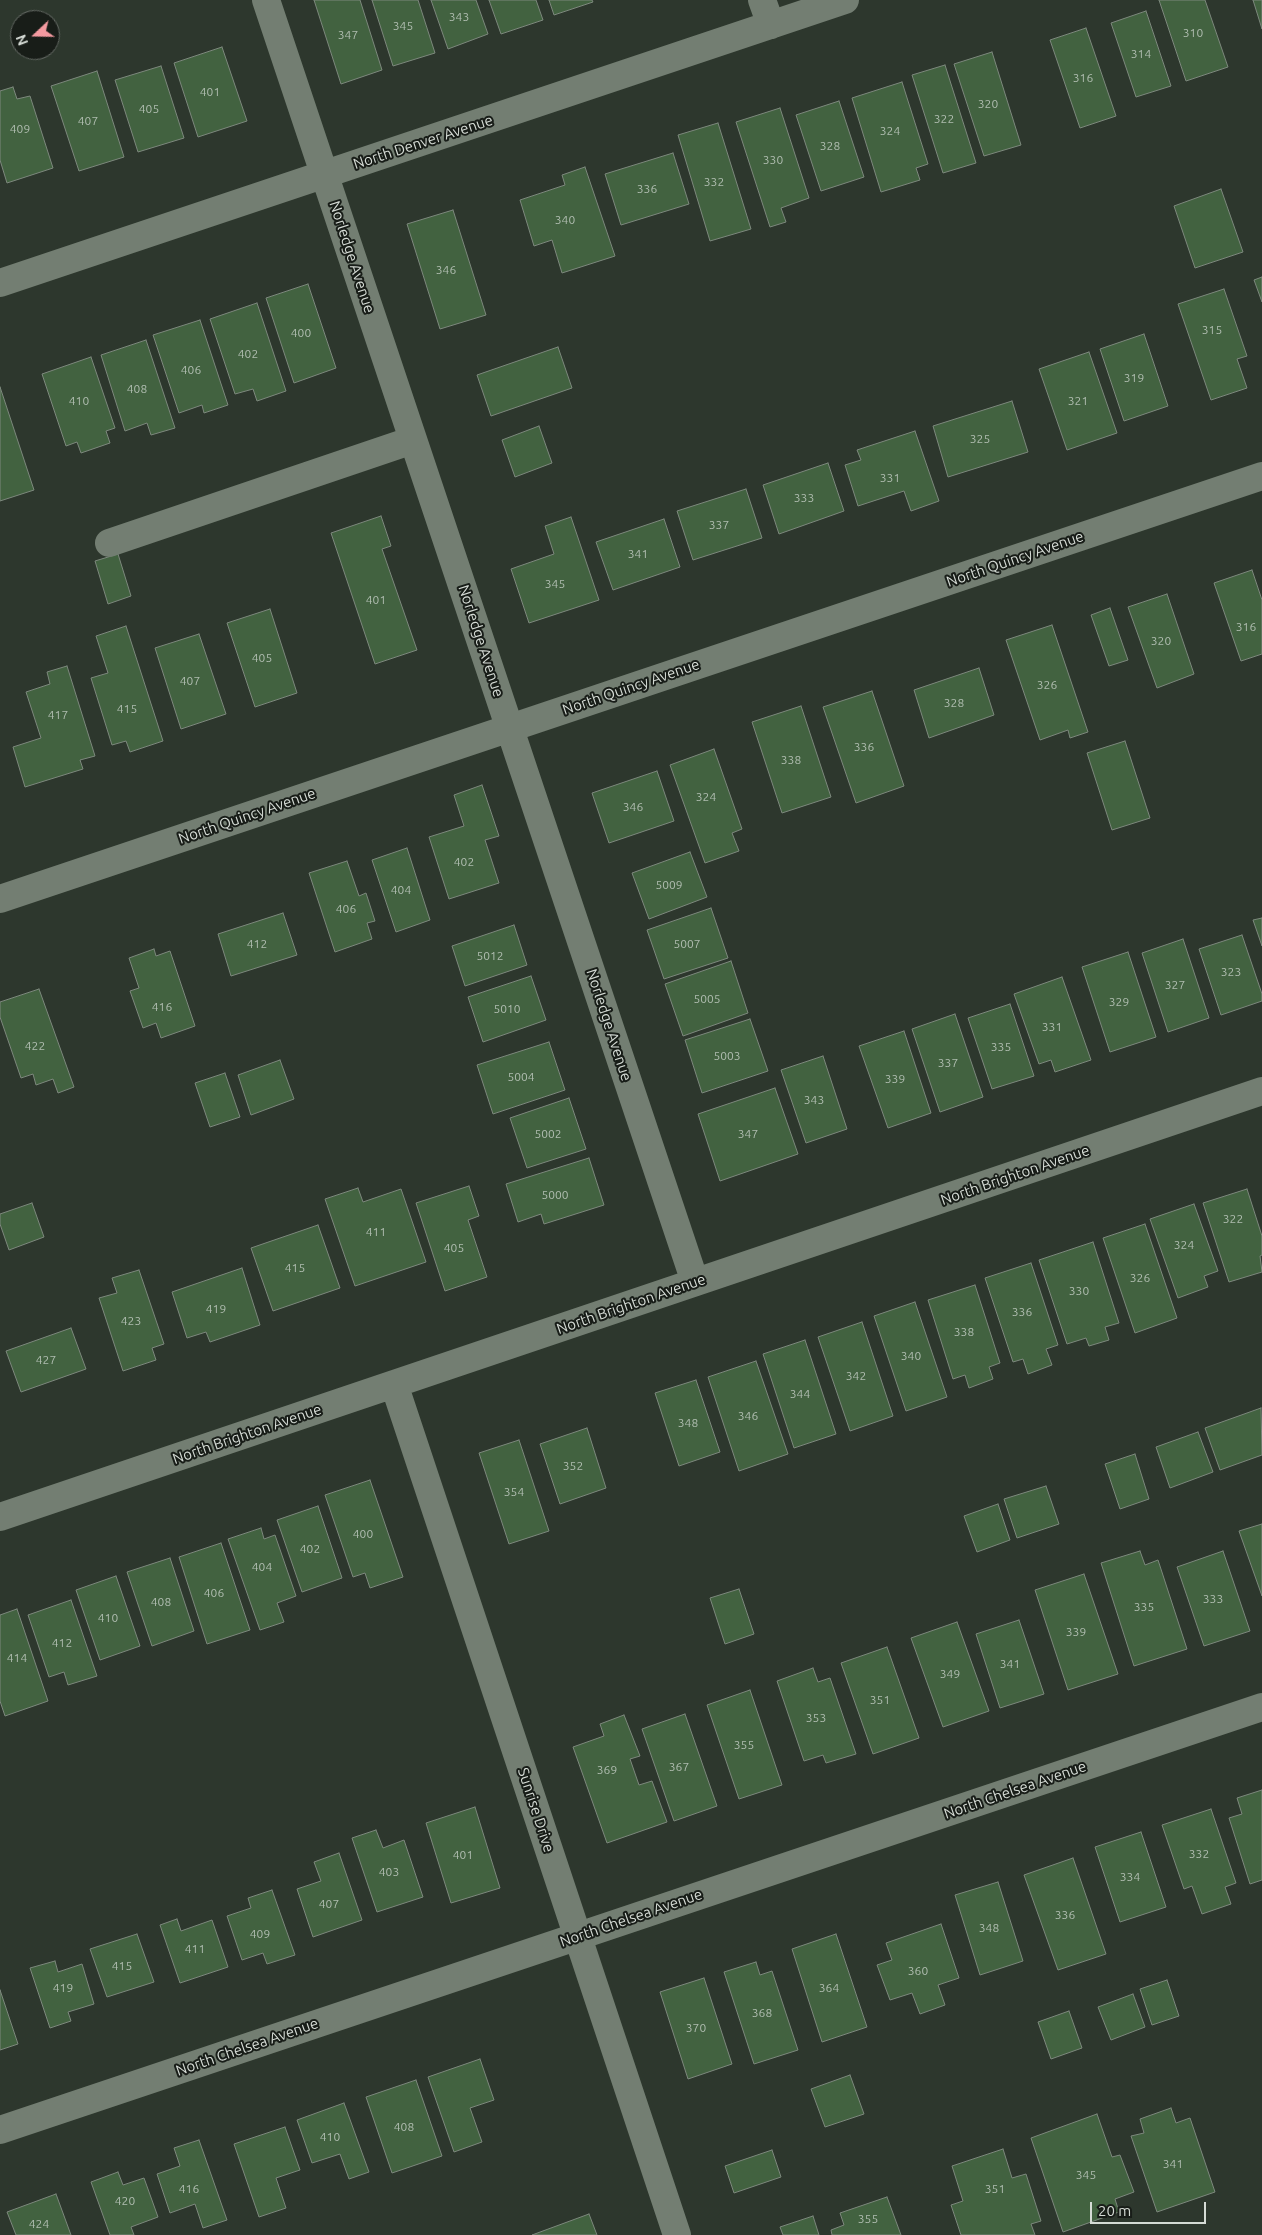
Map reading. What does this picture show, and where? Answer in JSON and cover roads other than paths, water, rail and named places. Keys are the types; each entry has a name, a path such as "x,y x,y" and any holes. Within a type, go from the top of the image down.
{"street":[{"name":"Norledge Avenue","path":"266,0 694,1282"},
{"name":"North Denver Avenue","path":"0,283 324,174 766,13 845,0"},
{"path":"109,543 413,440"},
{"name":"North Quincy Avenue","path":"0,899 1262,476"},
{"name":"North Brighton Avenue","path":"0,1517 1262,1092"},
{"name":"Sunrise Drive","path":"394,1384 678,2235"},
{"name":"North Chelsea Avenue","path":"0,2130 1262,1707"}]}
